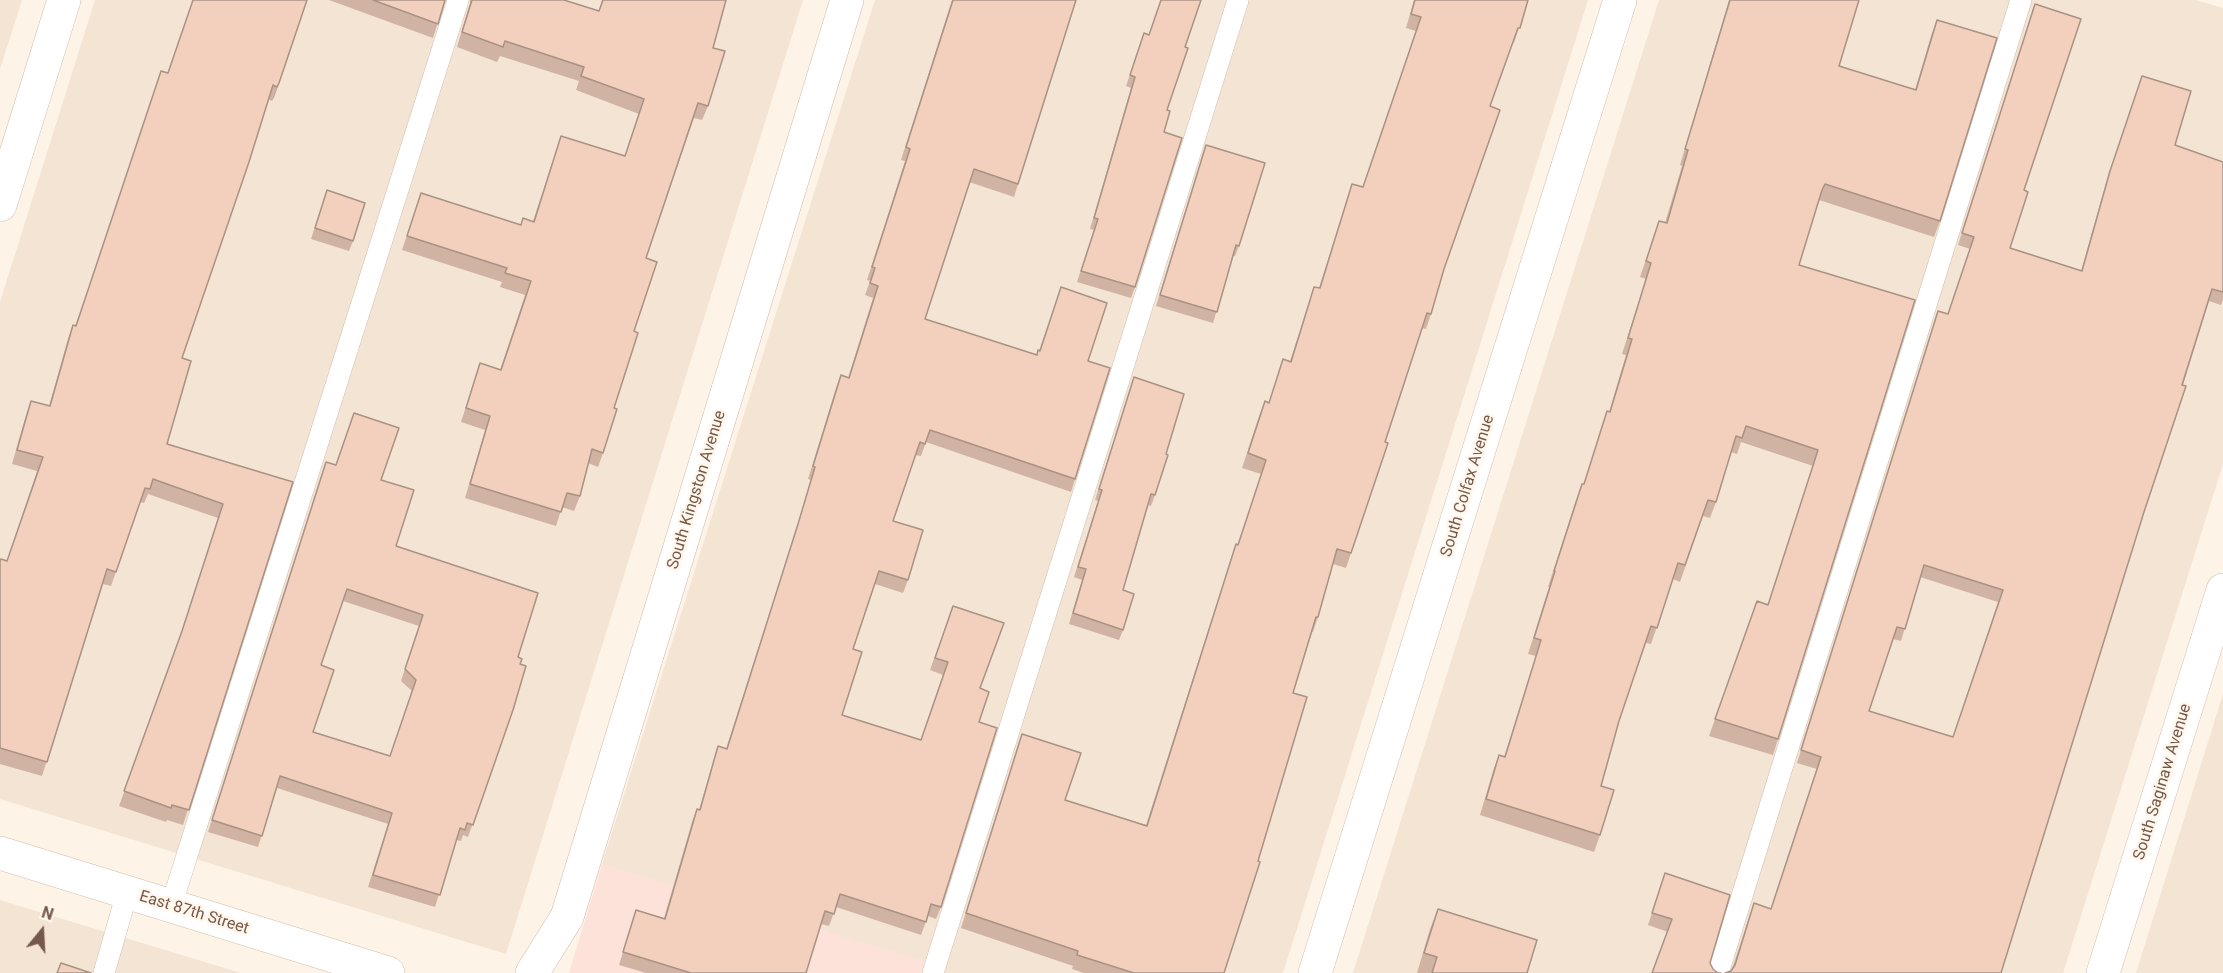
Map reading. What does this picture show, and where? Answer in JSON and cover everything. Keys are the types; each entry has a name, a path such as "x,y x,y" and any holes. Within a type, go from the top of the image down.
{"street":[{"path":"0,206 64,0"},
{"name":"South Kingston Avenue","path":"532,973 567,917 847,0"},
{"name":"South Colfax Avenue","path":"1315,973 1620,0"},
{"name":"South Saginaw Avenue","path":"2103,973 2223,590"},
{"name":"East 87th Street","path":"0,853 388,973"}],"lane":[{"path":"171,906 458,0"},
{"path":"933,973 1238,0"},
{"path":"1718,973 2022,0"},
{"path":"104,973 128,893"}],"shaded area":[{"path":"0,0 22,0 0,69"},
{"path":"95,0 803,0 506,954 0,799 0,302"},
{"path":"875,0 1588,0 1283,973 933,973 602,864"},
{"path":"1659,0 2196,0 2223,8 2223,464 2063,973 1353,973"},
{"path":"2223,694 2223,973 2136,973"},
{"path":"602,864 935,964 933,973 569,973"},
{"path":"0,900 241,973 0,973"}],"building":[{"path":"193,0 307,0 279,83 277,87 273,85 182,358 191,361 167,444 293,482 189,810 172,805 171,808 124,791 182,631 223,504 153,479 150,489 145,488 116,572 107,569 47,762 0,748 0,561 1,559 7,561 43,457 17,450 31,401 50,406 73,325 76,326 161,71 168,73"},
{"path":"373,0 445,0 438,24"},
{"path":"472,0 564,0 599,11 603,0 726,0 713,48 725,51 708,106 698,103 646,258 657,262 634,331 638,333 614,408 617,409 603,453 592,449 580,496 567,493 561,512 470,484 490,416 466,408 480,363 501,370 531,281 505,273 507,268 407,236 421,193 521,225 523,218 534,222 561,136 625,156 644,99 581,76 584,67 505,41 503,47 462,32"},
{"path":"953,0 1076,0 1018,184 974,169 925,319 1037,355 1061,287 1107,303 1088,361 1110,368 1075,479 930,430 925,444 920,442 893,521 923,530 908,580 879,571 853,649 862,652 842,715 921,740 948,662 935,658 953,606 1004,623 980,688 989,692 979,722 997,728 941,907 931,904 926,922 840,894 834,914 825,911 806,973 691,973 623,952 636,910 665,919 718,746 727,749 798,524 841,375 849,378 878,286 870,283 875,268 872,267 910,149 906,147"},
{"path":"1161,0 1201,0 1167,110 1170,111 1164,132 1182,138 1135,287 1081,271 1098,219 1094,218 1135,77 1130,75 1144,33 1149,35"},
{"path":"1415,0 1528,0 1520,28 1518,28 1490,106 1500,110 1444,269 1431,314 1427,313 1385,442 1388,443 1351,553 1337,549 1293,693 1307,697 1258,861 1260,862 1224,973 1134,973 1077,955 1078,951 966,913 1022,734 1081,753 1065,800 1147,826 1236,544 1238,545 1266,460 1248,453 1265,401 1269,403 1283,359 1291,362 1314,287 1320,288 1352,184 1363,187 1421,17 1411,14"},
{"path":"1730,0 1859,0 1839,66 1916,90 1937,20 1997,38 1940,221 1825,184 1822,190 1799,265 1915,300 1778,739 1715,719 1757,601 1768,605 1818,450 1746,426 1742,438 1736,436 1716,502 1708,500 1685,565 1678,563 1657,628 1651,626 1619,721 1601,786 1614,790 1600,835 1486,799 1499,755 1505,757 1541,640 1534,638 1582,484 1584,484 1607,411 1610,412 1632,339 1628,338 1651,263 1646,261 1659,221 1667,223 1688,150 1685,149"},
{"path":"2035,4 2081,19 2024,190 2028,192 2010,248 2082,271 2110,171 2142,76 2191,91 2175,145 2223,162 2223,292 2212,289 2182,385 2186,386 2144,512 2001,973 1725,973 1731,971 1735,965 1754,903 1771,909 1821,757 1801,750 1938,311 1948,314 1974,237 1962,233","holes":["1924,565 2003,590 1953,737 1869,711 1897,627 1905,629"]},
{"path":"1206,145 1265,163 1239,246 1236,245 1217,312 1160,295"},
{"path":"327,190 365,203 353,241 315,228"},
{"path":"1134,377 1184,394 1166,454 1168,455 1155,495 1151,494 1123,590 1134,594 1123,630 1073,613 1086,569 1078,567 1102,490 1099,489"},
{"path":"354,413 399,428 381,480 414,490 396,546 538,593 518,657 522,659 520,664 526,666 513,710 473,825 467,823 465,830 460,828 440,895 373,875 392,813 280,776 262,836 212,820 326,462 336,465","holes":["347,589 423,615 405,669 416,680 390,756 313,732 334,670 321,665"]},
{"path":"1665,873 1730,895 1710,963 1718,973 1652,973 1672,919 1652,913"},
{"path":"1438,909 1537,940 1527,973 1432,973 1437,957 1424,953"},
{"path":"61,963 91,973 57,973"}]}
